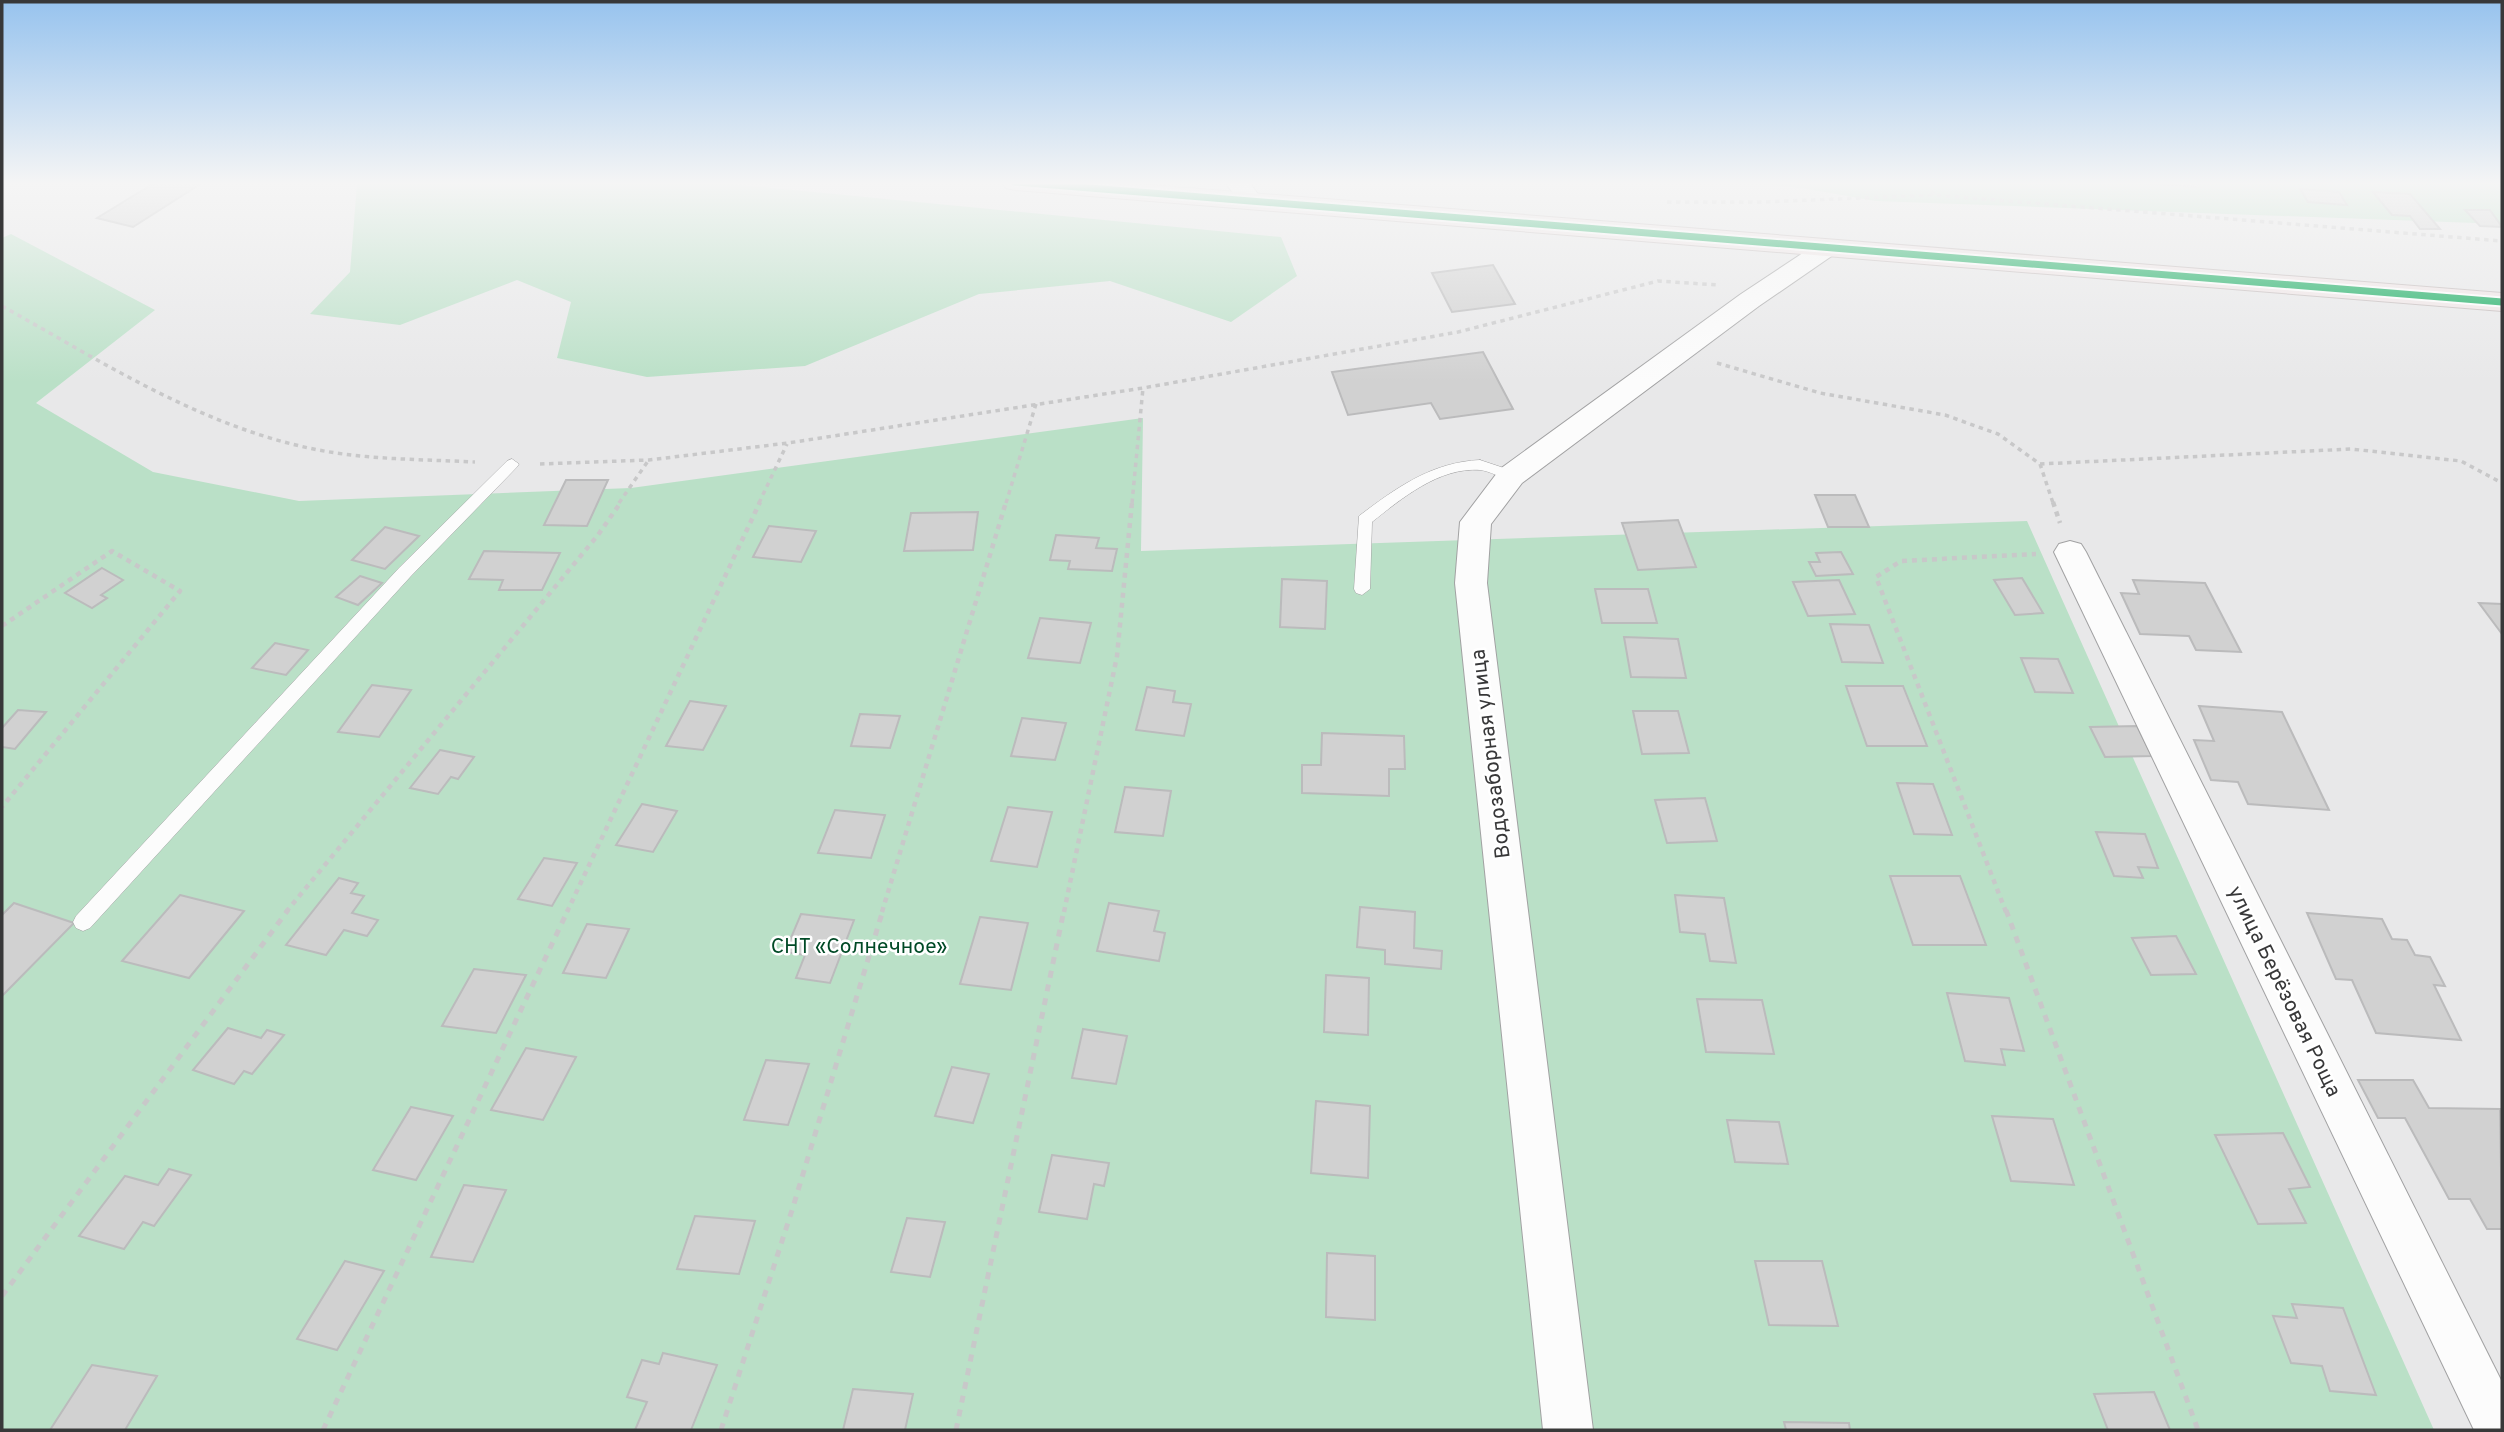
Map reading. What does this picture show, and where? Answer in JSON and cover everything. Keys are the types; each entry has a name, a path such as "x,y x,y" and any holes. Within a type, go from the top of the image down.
{"highway":[{"path":"1837,249 2502,302"}],"street":[{"name":"Водозаборная улица","path":"1568,1430 1471,583 1476,522 1511,476 1750,300 1826,249"},
{"name":"улица Берёзовая Роща","path":"2070,552 2500,1430"}],"lane":[{"path":"83,922 405,572 512,464"},
{"path":"1362,589 1364,520 1403,489 1445,471 1481,465 1511,476"}],"path":[{"path":"2,306 186,405 280,442 365,455 512,464 649,460 788,443 1143,388 1458,332 1658,281 1714,283 1750,300"},
{"path":"1681,352 1820,393 1945,415 1998,434 2040,464 2070,552 1901,561 1876,577 1880,594 1987,859 2199,1430"},
{"path":"956,1430 1117,656 1143,388"},
{"path":"721,1430 793,1207 1036,404"},
{"path":"323,1430 788,443"},
{"path":"2040,464 2351,449 2461,461 2502,482"},
{"path":"2,1296 259,945 598,535 649,460"},
{"path":"2,626 112,551 180,591 2,807"}],"green space":[{"name":"СНТ «Солнечное»","path":"2,249 39,249 155,310 36,403 153,472 299,501 631,488 1143,418 1141,551 2027,521 2434,1430 2,1430"},
{"path":"352,249 1286,249 1297,276 1231,322 1110,281 979,294 805,366 647,377 557,358 571,302 517,280 400,325 310,314 350,272"}],"building":[{"path":"1493,265 1515,304 1452,312 1432,273"},
{"path":"1483,352 1513,409 1440,419 1431,403 1348,415 1332,372"},
{"path":"566,480 608,480 587,526 544,525"},
{"path":"1815,495 1855,495 1869,527 1828,527"},
{"path":"978,512 973,550 904,551 911,513"},
{"path":"1678,520 1696,567 1638,570 1622,523"},
{"path":"769,526 816,531 801,562 753,557"},
{"path":"385,527 419,536 385,569 352,560"},
{"path":"1056,535 1099,538 1096,548 1117,549 1112,571 1068,569 1070,561 1050,560"},
{"path":"484,551 560,553 542,590 499,590 503,580 469,579"},
{"path":"1841,552 1853,574 1816,576 1809,562 1820,562 1816,553"},
{"path":"102,568 123,580 101,595 107,598 92,608 65,593"},
{"path":"360,576 382,583 358,605 336,597"},
{"path":"2022,578 2043,613 2015,615 1994,580"},
{"path":"1282,579 1327,581 1325,629 1280,627"},
{"path":"1839,580 1855,614 1808,616 1793,582"},
{"path":"2133,580 2205,583 2241,652 2196,650 2189,636 2140,634 2121,593 2139,594"},
{"path":"1595,589 1648,589 1657,623 1602,623"},
{"path":"2479,603 2502,604 2502,634"},
{"path":"1040,618 1091,623 1080,663 1028,658"},
{"path":"1830,624 1869,625 1883,663 1842,662"},
{"path":"1624,637 1678,639 1686,678 1631,677"},
{"path":"275,643 308,650 286,675 252,668"},
{"path":"2021,658 2058,659 2073,693 2035,692"},
{"path":"372,685 411,690 379,737 338,732"},
{"path":"1846,686 1903,686 1927,746 1867,746"},
{"path":"1147,687 1175,691 1173,702 1191,704 1184,736 1136,730"},
{"path":"690,701 726,706 703,750 666,746"},
{"path":"2199,706 2282,712 2329,810 2248,804 2238,782 2211,780 2194,740 2214,741"},
{"path":"18,710 46,712 15,749 2,747 2,728"},
{"path":"1633,711 1678,711 1689,753 1642,754"},
{"path":"860,714 900,716 890,748 851,746"},
{"path":"1022,718 1066,723 1055,760 1011,756"},
{"path":"2137,726 2152,756 2105,757 2090,727"},
{"path":"1322,733 1404,736 1405,769 1389,769 1389,796 1302,793 1302,765 1321,765"},
{"path":"440,750 474,757 458,779 451,777 438,794 410,788"},
{"path":"1897,783 1933,784 1952,835 1914,834"},
{"path":"1125,787 1171,791 1163,836 1115,832"},
{"path":"1705,798 1717,841 1667,843 1655,800"},
{"path":"642,804 677,811 653,852 616,845"},
{"path":"1008,807 1052,812 1037,867 991,861"},
{"path":"835,810 885,815 871,858 818,853"},
{"path":"2096,832 2145,834 2158,868 2138,867 2143,878 2114,876"},
{"path":"544,858 577,863 552,906 518,899"},
{"path":"1890,876 1960,876 1986,945 1913,945"},
{"path":"339,878 358,883 351,893 364,896 352,913 378,920 367,936 344,930 326,955 286,945"},
{"path":"180,895 244,911 189,978 122,961"},
{"path":"1675,895 1724,898 1736,963 1710,961 1705,934 1680,932"},
{"path":"14,903 74,923 2,996 2,915"},
{"path":"1109,903 1159,911 1154,931 1165,933 1159,961 1097,951"},
{"path":"1360,907 1415,912 1414,948 1442,951 1441,969 1385,964 1385,950 1357,947"},
{"path":"2307,913 2382,919 2392,939 2407,940 2415,955 2430,957 2445,986 2434,985 2461,1040 2376,1033 2352,980 2336,979"},
{"path":"801,914 854,920 830,983 796,978 805,955 785,952"},
{"path":"980,917 1028,923 1011,990 960,984"},
{"path":"587,924 629,929 606,978 563,973"},
{"path":"2176,936 2196,974 2151,975 2132,938"},
{"path":"474,969 526,975 496,1033 442,1026"},
{"path":"1326,975 1369,978 1368,1035 1324,1032"},
{"path":"1947,993 2009,998 2024,1051 2001,1049 2005,1065 1965,1061"},
{"path":"1697,999 1762,1000 1774,1054 1706,1052"},
{"path":"228,1028 261,1038 267,1030 284,1035 252,1074 244,1071 234,1084 193,1070"},
{"path":"1083,1029 1127,1036 1116,1084 1072,1078"},
{"path":"526,1048 576,1057 543,1120 491,1110"},
{"path":"766,1060 809,1064 788,1125 744,1120"},
{"path":"952,1067 989,1074 973,1123 935,1116"},
{"path":"2358,1080 2413,1080 2429,1108 2500,1109 2502,1229 2487,1229 2470,1199 2449,1199 2405,1118 2378,1118"},
{"path":"1316,1101 1370,1106 1368,1178 1311,1173"},
{"path":"411,1107 453,1116 416,1180 373,1170"},
{"path":"1992,1116 2053,1119 2074,1185 2011,1181"},
{"path":"1727,1120 1779,1122 1788,1164 1735,1162"},
{"path":"2283,1133 2310,1187 2289,1189 2306,1223 2258,1224 2215,1135"},
{"path":"1052,1155 1109,1163 1104,1186 1094,1184 1087,1219 1039,1212"},
{"path":"169,1169 191,1175 154,1226 143,1222 124,1249 79,1236 125,1176 158,1185"},
{"path":"464,1185 506,1190 473,1262 431,1257"},
{"path":"695,1216 755,1221 739,1274 677,1269"},
{"path":"907,1218 945,1222 930,1277 891,1272"},
{"path":"1327,1253 1375,1256 1375,1320 1326,1317"},
{"path":"345,1261 384,1271 337,1350 297,1339"},
{"path":"1755,1261 1822,1261 1838,1326 1769,1325"},
{"path":"2292,1304 2343,1308 2376,1395 2330,1391 2322,1366 2291,1363 2273,1316 2297,1318"},
{"path":"663,1353 717,1365 691,1430 635,1430 647,1402 627,1397 642,1360 659,1364"},
{"path":"92,1365 157,1376 125,1430 50,1430"},
{"path":"853,1389 913,1394 905,1430 843,1430"},
{"path":"2154,1392 2170,1430 2108,1430 2094,1394"},
{"path":"1784,1422 1849,1423 1850,1430 1786,1430"}],"transit line":[{"path":"1843,249 2502,302"}]}
